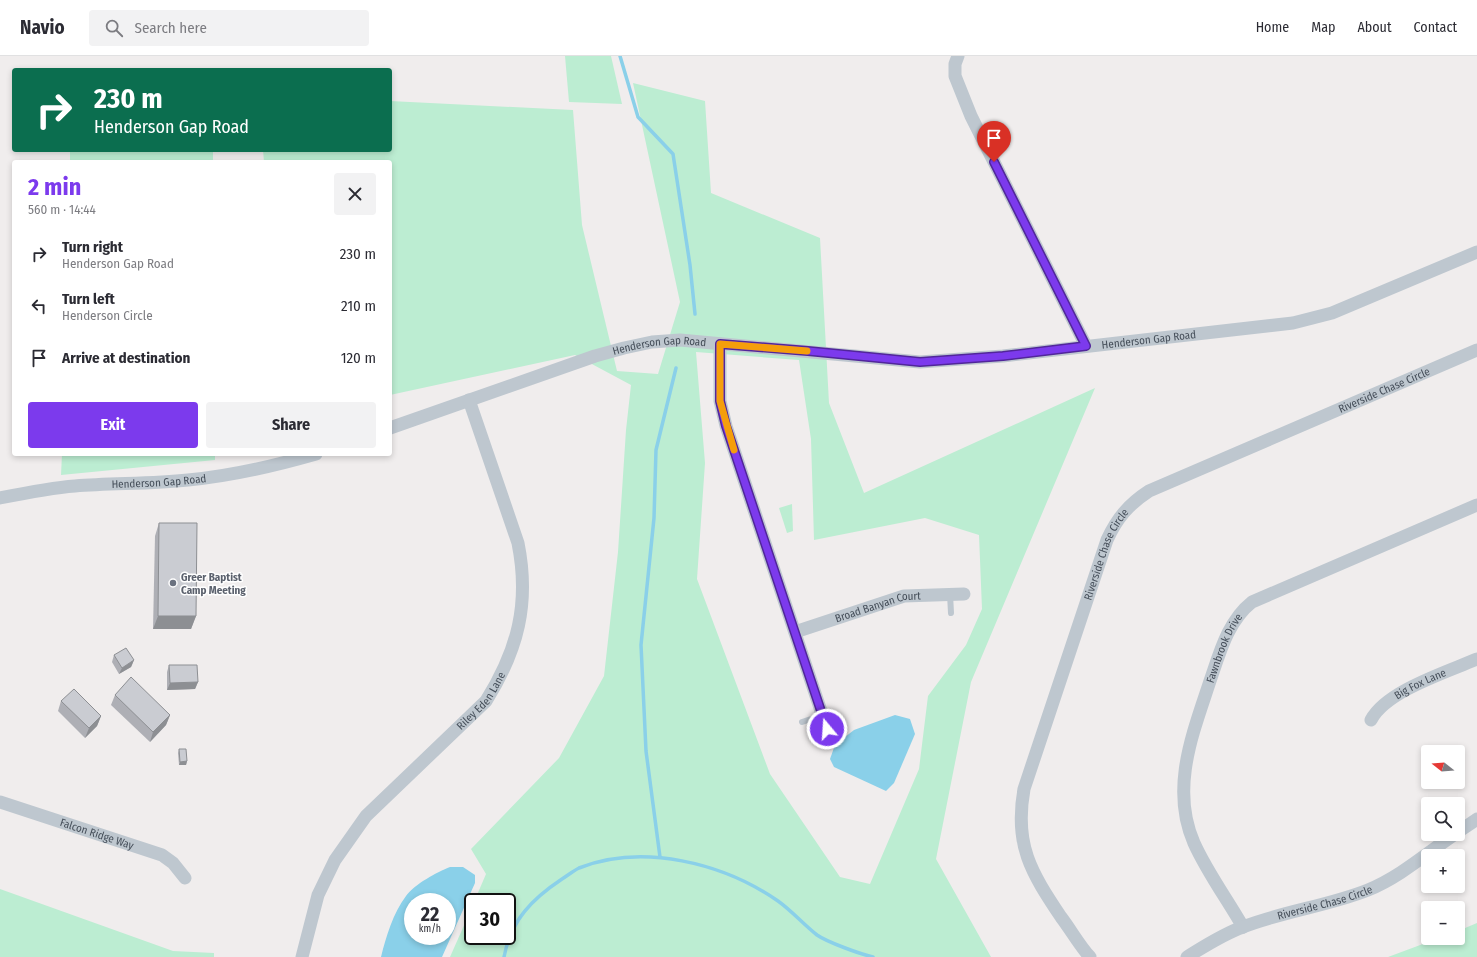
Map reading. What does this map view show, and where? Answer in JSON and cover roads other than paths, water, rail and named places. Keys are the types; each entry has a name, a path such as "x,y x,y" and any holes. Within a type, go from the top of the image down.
{"street":[{"path":"958,56 955,64 955,76 971,116 1086,346"},
{"name":"Henderson Gap Road","path":"392,427 595,356 652,342 680,340 920,362 1003,356 1272,327 1314,319 1397,287 1477,252"},
{"path":"720,344 720,401 726,426 827,729"},
{"name":"Riverside Chase Circle","path":"1090,957 1032,872 1022,840 1021,806 1024,789 1104,548 1114,525 1127,507 1149,491 1477,350"},
{"name":"Riley Eden Lane","path":"302,957 318,895 335,860 366,816 486,701 500,680 511,653 521,620 523,590 522,565 518,543 469,400"},
{"name":"Henderson Gap Road","path":"0,498 76,486 154,483 231,475 271,467 309,456"},
{"name":"Fawnbrook Drive","path":"1243,926 1194,843 1186,817 1183,790 1185,763 1191,738 1222,647 1235,619 1243,609 1252,602 1477,505"},
{"name":"Broad Banyan Court","path":"795,632 904,596 964,594"},
{"name":"Big Fox Lane","path":"1371,720 1381,706 1397,694 1477,659"},
{"name":"Falcon Ridge Way","path":"0,802 162,855 173,863 186,878"},
{"path":"1465,827 1477,819"},
{"name":"Riverside Chase Circle","path":"1187,957 1218,938 1243,926 1340,900 1369,889 1397,874 1445,841"}],"lane":[{"path":"950,594 951,614"},
{"path":"802,722 823,715"}],"water":[{"path":"895,715 910,719 915,734 894,783 886,791 834,767 830,759 835,745 854,730"},
{"path":"450,867 463,867 475,875 475,883 471,893 464,893 464,908 456,926 456,893 409,893 420,883"},
{"path":"404,899 404,945 447,945 442,957 381,957 388,933"}],"waterway":[{"path":"620,56 638,117 673,154 690,265 695,314"},
{"path":"660,857 646,751 641,645 654,518 656,450 676,368"},
{"path":"504,957 507,944 518,921 524,912 541,894 579,868 604,861 629,857 656,857 682,861 708,867 733,876 778,901 822,938 844,948 873,957"}],"place":[{"name":"Greer Baptist Camp Meeting","path":"173,583"}]}
